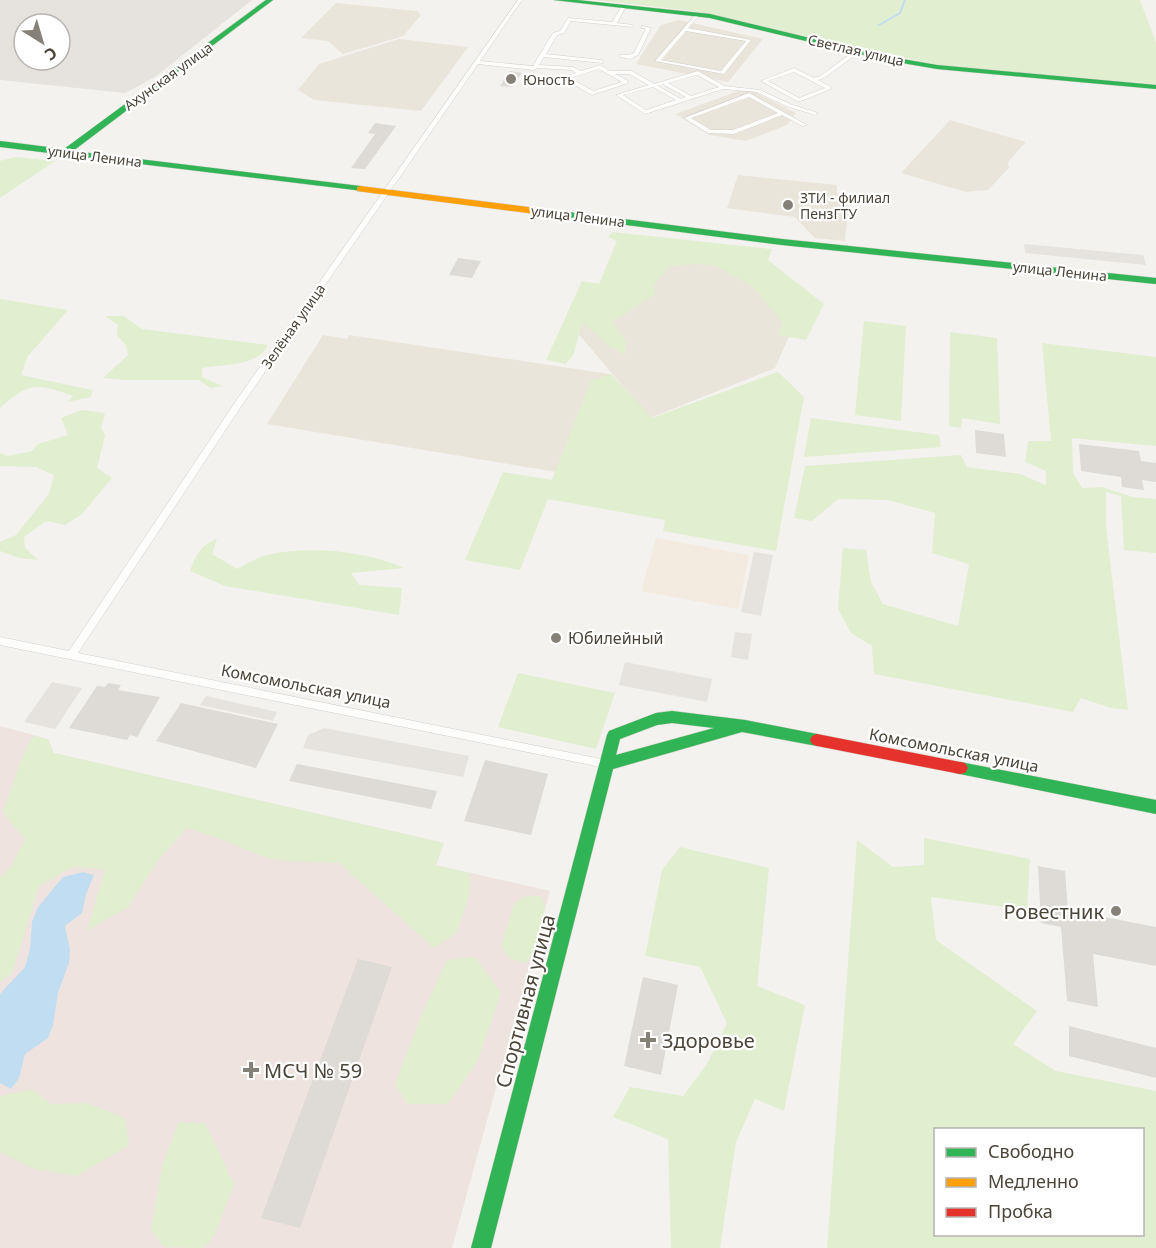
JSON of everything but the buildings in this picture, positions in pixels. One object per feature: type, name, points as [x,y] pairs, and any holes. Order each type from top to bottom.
[{"type":"main road","name":"Ахунская улица","points":[[66,152],[270,0]]},
{"type":"main road","name":"Светлая улица","points":[[557,0],[698,15],[937,68],[1156,87]]},
{"type":"main road","name":"улица Ленина","points":[[0,144],[834,248],[1156,281]]},
{"type":"main road","name":"Комсомольская улица","points":[[606,764],[614,735],[656,719],[681,718],[745,726],[1156,807]]},
{"type":"main road","points":[[681,718],[691,728],[692,734],[688,742]]},
{"type":"main road","name":"Комсомольская улица","points":[[606,764],[745,726]]},
{"type":"main road","name":"Спортивная улица","points":[[481,1248],[606,764]]},
{"type":"street","name":"Зелёная улица","points":[[72,655],[241,400],[520,0]]},
{"type":"street","points":[[614,24],[624,6]]},
{"type":"street","points":[[684,29],[749,40],[722,73],[658,61],[684,29],[698,15]]},
{"type":"street","points":[[536,66],[555,34],[562,32],[570,19],[631,26]]},
{"type":"street","points":[[622,56],[632,57],[636,54],[649,28],[643,27]]},
{"type":"street","points":[[814,80],[829,88],[799,100],[764,81],[794,70],[814,80],[822,77],[858,51]]},
{"type":"street","points":[[543,55],[601,62]]},
{"type":"street","points":[[477,62],[534,68],[536,66],[573,69],[580,73]]},
{"type":"street","points":[[626,82],[600,67],[566,78],[592,93],[626,82],[640,77]]},
{"type":"street","points":[[608,72],[630,72],[679,100]]},
{"type":"street","points":[[723,87],[645,112],[619,96],[652,84],[666,84],[698,73],[723,87],[758,91],[788,105],[814,113]]},
{"type":"street","points":[[666,84],[691,98]]},
{"type":"street","points":[[782,113],[735,132],[711,132],[687,118],[749,95],[782,113],[804,125]]},
{"type":"street","name":"Комсомольская улица","points":[[0,641],[606,764]]},
{"type":"shaded area","points":[[0,0],[252,0],[155,77],[125,93],[0,80]]},
{"type":"shaded area","points":[[336,3],[417,11],[421,15],[403,36],[343,54],[328,41],[301,38]]},
{"type":"shaded area","points":[[679,20],[763,39],[728,82],[636,64],[661,25]]},
{"type":"shaded area","points":[[399,39],[468,47],[421,111],[314,100],[298,90],[319,64]]},
{"type":"shaded area","points":[[747,88],[796,113],[787,125],[746,141],[710,135],[675,114]]},
{"type":"shaded area","points":[[950,120],[1026,142],[1008,162],[1009,168],[988,190],[966,192],[901,173]]},
{"type":"shaded area","name":"ЗТИ - филиал ПензГТУ","points":[[738,175],[837,185],[837,194],[849,203],[845,241],[815,238],[795,217],[727,208]]},
{"type":"shaded area","points":[[628,241],[738,254],[800,312],[775,368],[650,418],[569,323],[604,293]]},
{"type":"shaded area","points":[[1024,244],[1143,255],[1146,265],[1025,253]]},
{"type":"shaded area","points":[[323,335],[347,339],[349,335],[609,374],[569,474],[267,424]]},
{"type":"shaded area","points":[[656,538],[749,555],[738,609],[641,591]]},
{"type":"shaded area","points":[[754,552],[773,555],[761,616],[741,612]]},
{"type":"shaded area","points":[[735,632],[752,634],[748,660],[731,657]]},
{"type":"shaded area","points":[[625,662],[712,679],[707,702],[619,685]]},
{"type":"shaded area","points":[[52,682],[82,688],[55,729],[24,722]]},
{"type":"shaded area","points":[[206,696],[277,712],[273,721],[200,705]]},
{"type":"shaded area","name":"МСЧ № 59","points":[[0,726],[48,739],[54,753],[444,843],[436,865],[550,891],[452,1248],[0,1248]]},
{"type":"shaded area","points":[[324,728],[469,756],[463,777],[303,748],[308,735]]},
{"type":"green space","points":[[597,0],[1140,0],[1156,43],[1156,84],[942,66],[692,11]]},
{"type":"green space","points":[[15,157],[55,161],[0,198],[0,161]]},
{"type":"green space","points":[[612,232],[772,249],[768,260],[824,304],[806,340],[778,335],[783,323],[753,287],[716,266],[697,264],[670,266],[654,284],[655,294],[612,322],[626,341],[625,355],[605,343],[582,321],[574,354],[566,364],[546,360],[582,281],[599,284],[617,241],[608,237]]},
{"type":"green space","points":[[0,299],[68,310],[28,356],[21,375],[92,390],[91,397],[67,402],[73,396],[34,387],[19,393],[0,408]]},
{"type":"green space","points":[[105,316],[124,316],[142,329],[268,345],[263,352],[248,361],[202,368],[202,377],[222,386],[211,388],[198,380],[103,378],[128,355],[126,345],[117,335],[118,325]]},
{"type":"green space","points":[[864,321],[906,326],[901,421],[855,415]]},
{"type":"green space","points":[[950,332],[997,338],[1000,424],[962,418],[961,428],[949,426]]},
{"type":"green space","points":[[1042,343],[1156,357],[1156,446],[1072,438],[1073,473],[1082,488],[1102,487],[1132,497],[1156,499],[1156,553],[1124,550],[1121,496],[1106,492],[1106,527],[1128,710],[1111,708],[1081,698],[1073,712],[874,674],[872,646],[851,633],[838,609],[843,548],[866,550],[871,582],[883,604],[958,626],[969,564],[932,553],[935,513],[888,500],[838,499],[812,521],[794,518],[805,466],[961,455],[967,467],[1020,474],[1046,485],[1046,471],[1025,462],[1028,441],[1051,441]]},
{"type":"green space","points":[[778,372],[804,397],[776,551],[663,531],[665,520],[548,499],[520,570],[465,560],[503,472],[552,480],[591,381],[611,374],[652,418]]},
{"type":"green space","points":[[82,410],[105,413],[101,427],[105,436],[97,468],[112,478],[82,514],[65,525],[46,521],[24,537],[25,548],[38,560],[19,558],[0,551],[0,542],[16,535],[49,494],[54,475],[36,467],[0,466],[0,453],[8,456],[32,451],[38,444],[68,435],[61,418]]},
{"type":"green space","points":[[811,418],[939,435],[941,447],[804,457]]},
{"type":"green space","points":[[217,539],[212,554],[237,569],[267,555],[303,550],[356,554],[404,568],[351,573],[359,585],[402,588],[399,615],[225,586],[190,571],[200,551]]},
{"type":"green space","points":[[518,673],[615,693],[596,749],[498,727]]},
{"type":"green space","points":[[33,736],[48,739],[54,753],[444,843],[435,865],[470,873],[470,894],[456,933],[434,948],[339,863],[267,858],[187,828],[159,859],[128,907],[87,931],[105,869],[73,867],[39,886],[12,973],[0,982],[0,878],[11,866],[25,839],[3,811],[23,755]]},
{"type":"green space","points":[[924,838],[1030,859],[1027,910],[931,897],[936,940],[1037,1011],[1013,1044],[1056,1071],[1156,1091],[1156,1248],[827,1248],[857,840],[893,867],[924,865]]},
{"type":"green space","points":[[680,847],[769,868],[757,986],[805,1005],[784,1111],[755,1099],[736,1142],[720,1248],[671,1248],[668,1139],[613,1117],[630,1087],[683,1096],[707,1064],[727,1023],[700,967],[645,956],[662,870]]},
{"type":"green space","points":[[527,896],[541,896],[545,907],[536,951],[526,963],[509,958],[501,946],[514,903]]},
{"type":"green space","points":[[475,957],[501,993],[477,1062],[448,1104],[407,1104],[395,1084],[422,1014],[447,960]]},
{"type":"green space","points":[[33,1089],[50,1104],[87,1103],[125,1118],[129,1145],[77,1176],[34,1169],[0,1152],[0,1096]]},
{"type":"green space","points":[[179,1122],[205,1123],[234,1184],[214,1236],[203,1248],[164,1247],[151,1230],[163,1162]]},
{"type":"water","points":[[83,872],[94,875],[86,894],[82,913],[65,926],[70,950],[69,963],[58,992],[53,1025],[48,1038],[25,1054],[19,1078],[11,1089],[0,1083],[0,994],[25,967],[30,949],[32,922],[38,907],[63,877]]},
{"type":"waterway","points":[[879,25],[900,13],[905,0]]},
{"type":"traffic: fast","points":[[66,152],[270,0]]},
{"type":"traffic: fast","points":[[557,0],[710,16],[885,58],[937,67],[1156,87]]},
{"type":"traffic: fast","points":[[0,144],[360,189]]},
{"type":"traffic: fast","points":[[544,212],[782,242],[1156,281]]},
{"type":"traffic: fast","points":[[481,1248],[614,735],[656,719],[672,717],[745,726],[817,740]]},
{"type":"traffic: fast","points":[[606,764],[737,728]]},
{"type":"traffic: fast","points":[[960,768],[1156,807]]},
{"type":"traffic: slow","points":[[360,189],[544,212]]},
{"type":"traffic: jam","points":[[817,740],[960,768]]},
{"type":"place","name":"Юность","points":[[511,79]]},
{"type":"place","name":"ЗТИ - филиал ПензГТУ","points":[[788,205]]},
{"type":"place","name":"Юбилейный","points":[[556,638]]},
{"type":"place","name":"Ровестник","points":[[1116,911]]},
{"type":"place","name":"Здоровье","points":[[648,1040]]},
{"type":"place","name":"МСЧ № 59","points":[[251,1070]]}]
